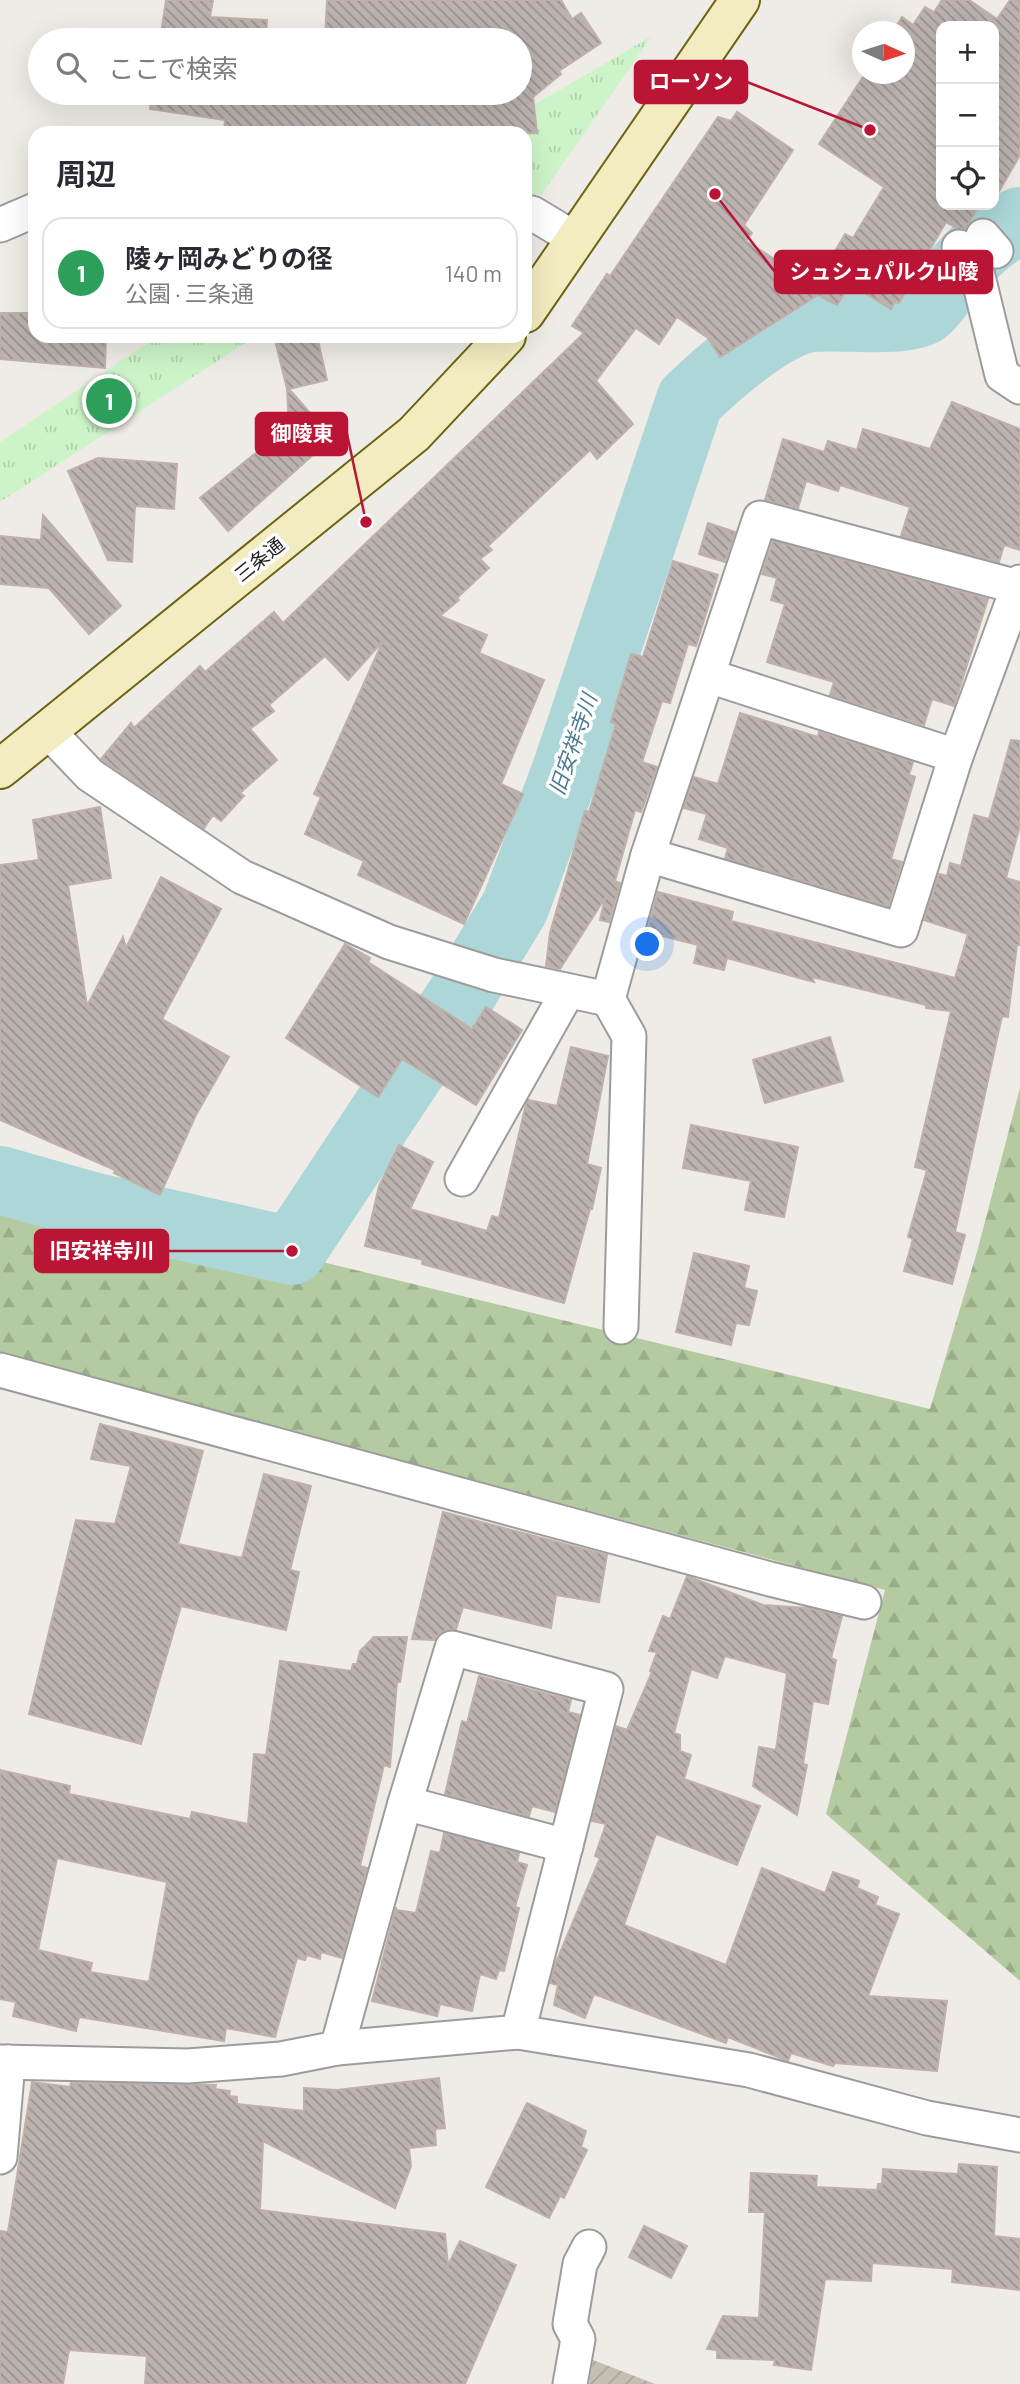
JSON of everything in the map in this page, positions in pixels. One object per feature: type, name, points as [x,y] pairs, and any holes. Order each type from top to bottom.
[{"type":"main road","points":[[532,303],[740,0]]},
{"type":"main road","name":"三条通","points":[[0,769],[414,434],[499,343]]},
{"type":"street","points":[[0,225],[28,213]]},
{"type":"street","points":[[532,213],[577,240]]},
{"type":"street","points":[[977,247],[1002,375],[1020,387]]},
{"type":"street","points":[[621,1327],[629,1037],[608,999],[648,855],[760,518],[1019,586],[956,756],[901,930],[648,855]]},
{"type":"street","points":[[709,676],[956,756]]},
{"type":"street","points":[[47,730],[90,775],[242,877],[389,942],[480,971],[608,999]]},
{"type":"street","points":[[462,1179],[568,991]]},
{"type":"street","points":[[0,1370],[757,1576],[864,1602]]},
{"type":"street","points":[[337,2048],[405,1803],[452,1648],[606,1689],[518,2032]]},
{"type":"street","points":[[405,1803],[566,1846]]},
{"type":"street","points":[[0,2157],[4,2062],[188,2066],[281,2059],[337,2048],[518,2032],[749,2070],[927,2118],[1020,2135]]},
{"type":"street","points":[[570,2384],[578,2339],[570,2324],[580,2264],[589,2247]]},
{"type":"shaded area","points":[[593,2360],[655,2384],[589,2384]]},
{"type":"green space","points":[[652,36],[542,194],[532,194],[532,126],[504,126],[520,113]]},
{"type":"green space","points":[[148,343],[245,343],[0,502],[0,442]]},
{"type":"green space","points":[[1020,1088],[1020,1981],[826,1814],[885,1590],[0,1353],[0,1184],[930,1409],[977,1252]]},
{"type":"building","points":[[166,0],[213,0],[210,17],[267,20],[267,28],[162,28]]},
{"type":"building","points":[[327,0],[561,0],[572,19],[581,13],[601,43],[559,71],[561,74],[533,97],[537,133],[532,133],[532,126],[225,126],[225,120],[150,109],[150,105],[532,105],[532,28],[326,28]]},
{"type":"building","points":[[942,0],[969,0],[997,19],[1010,0],[1020,0],[1020,155],[999,191],[999,21],[936,21],[936,210],[976,210],[965,229],[946,222],[899,303],[894,302],[891,309],[850,284],[837,305],[818,295],[720,357],[708,338],[677,317],[659,344],[636,328],[596,381],[633,424],[597,459],[590,450],[488,546],[492,550],[480,559],[489,568],[440,616],[487,635],[479,653],[544,680],[501,784],[523,794],[464,924],[358,875],[364,861],[305,834],[321,797],[314,794],[383,641],[348,680],[325,656],[269,705],[274,711],[250,729],[277,760],[240,793],[244,796],[221,821],[213,815],[204,828],[101,759],[131,723],[134,728],[200,666],[205,672],[274,612],[283,623],[584,333],[572,326],[607,274],[610,276],[718,117],[731,121],[737,112],[793,150],[744,225],[752,233],[746,241],[815,285],[845,234],[853,238],[884,187],[819,144],[858,84],[915,84],[915,22],[925,7],[934,12]]},
{"type":"building","points":[[0,313],[28,313],[28,343],[106,343],[105,368],[0,359]]},
{"type":"building","points":[[276,343],[319,343],[327,380],[289,389],[332,438],[228,531],[200,498],[289,426],[287,389]]},
{"type":"building","points":[[952,402],[1020,429],[1020,550],[1004,545],[999,562],[901,536],[910,507],[840,485],[838,491],[806,481],[798,508],[765,500],[783,439],[824,452],[828,441],[857,450],[863,429],[930,449]]},
{"type":"building","points":[[98,458],[177,464],[174,509],[135,506],[132,562],[108,560],[68,471]]},
{"type":"building","points":[[43,515],[121,606],[89,634],[49,588],[0,584],[0,536],[41,540]]},
{"type":"building","points":[[708,523],[735,532],[725,562],[699,554]]},
{"type":"building","points":[[773,541],[988,599],[954,706],[932,699],[924,725],[830,695],[834,682],[767,662],[785,604],[771,600],[777,578],[762,574]]},
{"type":"building","points":[[673,561],[718,575],[696,646],[688,644],[670,703],[662,701],[642,762],[657,767],[641,812],[635,810],[615,881],[620,883],[609,922],[600,920],[605,898],[560,969],[546,966],[550,933],[585,811],[589,812],[616,724],[611,722],[631,654],[643,657]]},
{"type":"building","points":[[740,713],[818,737],[819,732],[913,762],[909,775],[915,777],[891,859],[902,862],[888,906],[725,858],[728,848],[699,839],[707,814],[684,808],[694,777],[718,784]]},
{"type":"building","points":[[1011,740],[1020,741],[1020,825],[1006,878],[1020,882],[1020,945],[1017,945],[1008,1017],[1002,1016],[955,1232],[965,1235],[952,1284],[904,1271],[913,1239],[908,1237],[927,1170],[915,1167],[951,1011],[926,1008],[926,1005],[812,977],[814,982],[727,958],[724,970],[694,963],[698,945],[647,932],[658,892],[733,912],[731,921],[955,978],[968,934],[924,920],[939,874],[947,876],[950,863],[961,866],[974,815],[989,819]]},
{"type":"building","points":[[100,807],[111,878],[68,885],[87,1006],[123,937],[126,948],[161,877],[221,909],[162,1019],[229,1057],[196,1115],[160,1195],[114,1173],[115,1170],[0,1120],[0,865],[39,860],[33,820]]},
{"type":"building","points":[[345,944],[370,958],[368,962],[472,1029],[486,1007],[522,1030],[476,1105],[402,1059],[378,1097],[286,1038]]},
{"type":"building","points":[[830,1037],[843,1081],[765,1103],[753,1060]]},
{"type":"building","points":[[571,1047],[608,1056],[587,1164],[601,1168],[592,1209],[564,1303],[422,1264],[423,1260],[365,1246],[379,1186],[399,1145],[433,1162],[410,1209],[487,1231],[492,1216],[499,1218],[526,1104],[528,1100],[557,1106]]},
{"type":"building","points":[[691,1125],[798,1147],[784,1217],[745,1210],[751,1181],[683,1168]]},
{"type":"building","points":[[694,1253],[749,1266],[744,1288],[757,1291],[749,1325],[736,1323],[731,1345],[676,1332]]},
{"type":"building","points":[[100,1424],[203,1451],[178,1544],[242,1558],[264,1474],[311,1486],[290,1570],[299,1572],[286,1630],[181,1606],[141,1744],[29,1714],[76,1520],[115,1524],[131,1466],[91,1459]]},
{"type":"building","points":[[443,1512],[607,1555],[599,1602],[556,1595],[551,1628],[463,1607],[456,1629],[439,1634],[435,1640],[412,1639]]},
{"type":"building","points":[[687,1576],[763,1605],[808,1608],[842,1616],[831,1658],[836,1660],[828,1704],[813,1701],[803,1764],[807,1765],[797,1815],[753,1786],[759,1747],[776,1750],[787,1673],[725,1656],[717,1678],[691,1669],[674,1733],[680,1735],[680,1751],[691,1755],[684,1779],[760,1806],[737,1865],[656,1834],[624,1925],[726,1965],[762,1868],[825,1893],[833,1872],[859,1881],[857,1888],[878,1897],[875,1905],[899,1914],[868,1996],[947,2001],[937,2071],[835,2063],[833,2066],[791,2053],[788,2061],[728,2037],[726,2043],[594,1994],[585,2018],[554,2005],[558,1985],[550,1983],[556,1962],[600,1858],[595,1856],[606,1824],[592,1821],[616,1726],[627,1730],[652,1672],[650,1671],[657,1652],[649,1651],[663,1616],[670,1619]]},
{"type":"building","points":[[374,1637],[407,1637],[400,1682],[397,1682],[390,1767],[384,1765],[360,1866],[367,1868],[342,1958],[321,1952],[320,1959],[307,1955],[305,1960],[297,1958],[275,2037],[226,2028],[224,2041],[79,2017],[76,2031],[13,2016],[16,2002],[0,1999],[0,1770],[70,1786],[69,1794],[190,1819],[192,1812],[248,1824],[254,1754],[266,1755],[280,1661],[351,1671],[353,1664],[357,1664],[360,1651]],"holes":[[[57,1858],[167,1882],[149,1982],[90,1972],[92,1963],[38,1950]]]},
{"type":"building","points":[[479,1676],[571,1700],[568,1712],[580,1715],[555,1812],[532,1806],[529,1816],[445,1794],[462,1721],[467,1723]]},
{"type":"building","points":[[444,1833],[519,1853],[517,1862],[527,1865],[515,1907],[519,1908],[504,1971],[499,1970],[496,1979],[480,1974],[472,2011],[440,2004],[437,2016],[372,2001],[396,1907],[396,1910],[416,1913],[431,1851],[440,1853]]},
{"type":"building","points":[[439,2078],[445,2128],[435,2129],[436,2145],[409,2148],[411,2166],[395,2208],[263,2141],[260,2210],[445,2234],[448,2265],[460,2241],[516,2265],[465,2384],[145,2384],[147,2356],[69,2350],[63,2384],[0,2384],[0,2231],[8,2232],[32,2082],[70,2087],[71,2083],[216,2085],[215,2089],[230,2091],[229,2096],[237,2097],[237,2104],[304,2111],[304,2088],[337,2090]]},
{"type":"building","points":[[527,2103],[586,2131],[581,2147],[587,2150],[564,2198],[560,2196],[549,2218],[486,2187]]},
{"type":"building","points":[[959,2164],[997,2167],[994,2236],[1020,2239],[1020,2290],[952,2282],[953,2269],[872,2263],[871,2281],[825,2279],[811,2370],[774,2365],[775,2360],[717,2358],[717,2350],[707,2349],[723,2316],[759,2318],[765,2212],[749,2212],[751,2173],[817,2176],[816,2187],[877,2190],[878,2184],[882,2184],[883,2169],[958,2174]]},
{"type":"building","points":[[644,2226],[687,2246],[671,2278],[629,2257]]},
{"type":"waterway","name":"旧安祥寺川","points":[[0,1180],[95,1207],[292,1251],[464,991],[515,907],[566,770],[690,400],[747,351],[798,322],[825,317],[901,317],[924,311],[980,247],[1020,221]]},
{"type":"place","name":"ローソン","points":[[870,130]]},
{"type":"place","name":"シュシュパルク山陵","points":[[715,194]]},
{"type":"place","name":"陵ヶ岡みどりの径","points":[[109,401]]},
{"type":"place","name":"御陵東","points":[[366,522]]},
{"type":"place","name":"旧安祥寺川","points":[[292,1251]]}]
